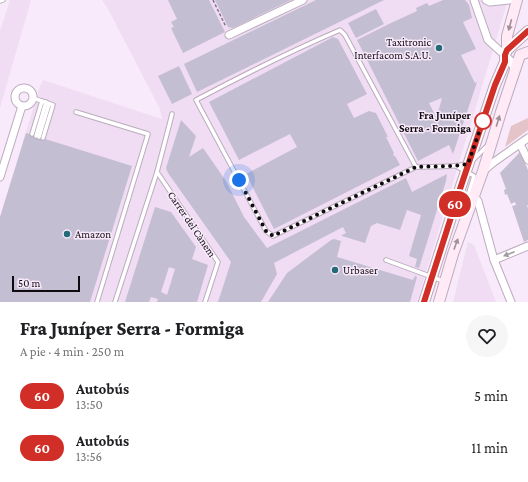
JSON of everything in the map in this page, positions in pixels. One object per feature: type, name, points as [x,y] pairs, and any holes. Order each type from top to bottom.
[{"type":"street","points":[[230,35],[303,0]]},
{"type":"street","points":[[474,0],[488,40],[506,55],[511,61],[515,71]]},
{"type":"street","points":[[486,0],[490,2],[509,0]]},
{"type":"street","points":[[424,302],[467,168],[506,55],[507,36],[517,0]]},
{"type":"street","points":[[506,55],[528,31]]},
{"type":"street","points":[[439,302],[453,254],[483,171],[515,71],[524,54]]},
{"type":"street","points":[[25,88],[28,89],[33,98],[30,104],[22,106],[17,102],[16,95],[19,90],[25,88]]},
{"type":"street","points":[[0,177],[22,106]]},
{"type":"street","points":[[483,171],[528,138]]},
{"type":"street","points":[[520,144],[528,160]]},
{"type":"street","points":[[474,196],[478,201],[494,260],[511,302]]},
{"type":"street","points":[[494,260],[528,246]]},
{"type":"lane","points":[[416,167],[345,35],[340,30],[232,80],[196,100],[266,231],[273,236],[416,167],[456,166],[467,168],[474,176],[465,205],[467,215]]},
{"type":"lane","points":[[33,98],[46,102],[53,105],[37,136],[46,102]]},
{"type":"lane","points":[[76,112],[148,134],[97,302]]},
{"type":"lane","name":"Carrer del Cànem","points":[[115,302],[156,172],[172,114]]},
{"type":"lane","points":[[467,168],[492,141]]},
{"type":"lane","points":[[456,166],[467,168]]},
{"type":"lane","name":"Carrer del Cànem","points":[[156,172],[218,262],[205,302]]},
{"type":"lane","points":[[386,260],[445,282]]},
{"type":"path","points":[[213,0],[230,35]]},
{"type":"shaded area","points":[[10,0],[31,0],[0,108],[0,31]]},
{"type":"shaded area","points":[[102,0],[508,0],[417,302],[0,302],[0,217],[43,80],[162,119],[160,109]]},
{"type":"shaded area","points":[[528,118],[528,130],[505,147],[511,126]]},
{"type":"shaded area","points":[[468,242],[474,245],[496,302],[453,302]]},
{"type":"building","points":[[168,0],[209,0],[225,32],[183,53],[171,28],[174,27],[171,22],[177,19]]},
{"type":"building","points":[[215,0],[291,0],[233,28],[228,27]]},
{"type":"building","points":[[316,0],[384,0],[197,92],[184,64]]},
{"type":"building","points":[[443,0],[465,0],[469,5],[472,18],[463,22],[476,49],[461,55],[475,83],[477,82],[453,154],[449,145],[418,161],[357,40],[417,11],[416,8],[427,3],[429,6]],"holes":[[[442,98],[436,117],[429,103]]]},
{"type":"building","points":[[376,9],[384,24],[356,38],[348,23]]},
{"type":"building","points":[[333,37],[338,39],[367,94],[347,104],[354,118],[369,111],[376,113],[388,137],[386,137],[394,153],[393,154],[400,165],[274,229],[246,174],[297,147],[290,134],[239,160],[209,102]]},
{"type":"building","points":[[179,66],[192,94],[172,104],[158,76]]},
{"type":"building","points":[[181,120],[196,136],[189,157],[203,148],[226,181],[244,217],[267,248],[406,178],[412,192],[447,174],[419,268],[415,267],[417,259],[409,256],[421,215],[407,210],[400,230],[377,223],[371,226],[365,243],[342,236],[346,233],[343,227],[274,263],[277,274],[261,302],[218,302],[231,262],[166,168]]},
{"type":"building","name":"Amazon","points":[[26,133],[132,166],[90,302],[0,302],[0,217]]},
{"type":"building","points":[[520,152],[528,170],[528,240],[524,242],[512,206],[516,205],[515,202],[511,204],[507,194],[505,195],[504,190],[506,189],[500,173]]},
{"type":"building","points":[[155,207],[171,212],[196,247],[192,259],[208,265],[197,302],[157,302],[158,299],[151,297],[149,302],[125,302]],"holes":[[[169,267],[175,269],[167,295],[161,292]]]},
{"type":"building","name":"Urbaser","points":[[334,239],[341,241],[337,257],[413,280],[415,276],[417,277],[410,302],[268,302],[287,273]]},
{"type":"bus line","name":"60","points":[[424,302],[495,85],[505,62],[505,55],[507,50],[528,31]]},
{"type":"place","name":"Taxitronic Interfacom S.A.U.","points":[[439,48]]},
{"type":"place","name":"Fra Juníper Serra - Formiga","points":[[483,121]]},
{"type":"place","name":"Amazon","points":[[67,234]]},
{"type":"place","name":"Urbaser","points":[[335,270]]},
{"type":"route","points":[[239,180],[266,231],[273,236],[416,167],[456,166],[468,164],[485,115],[483,121]]}]
